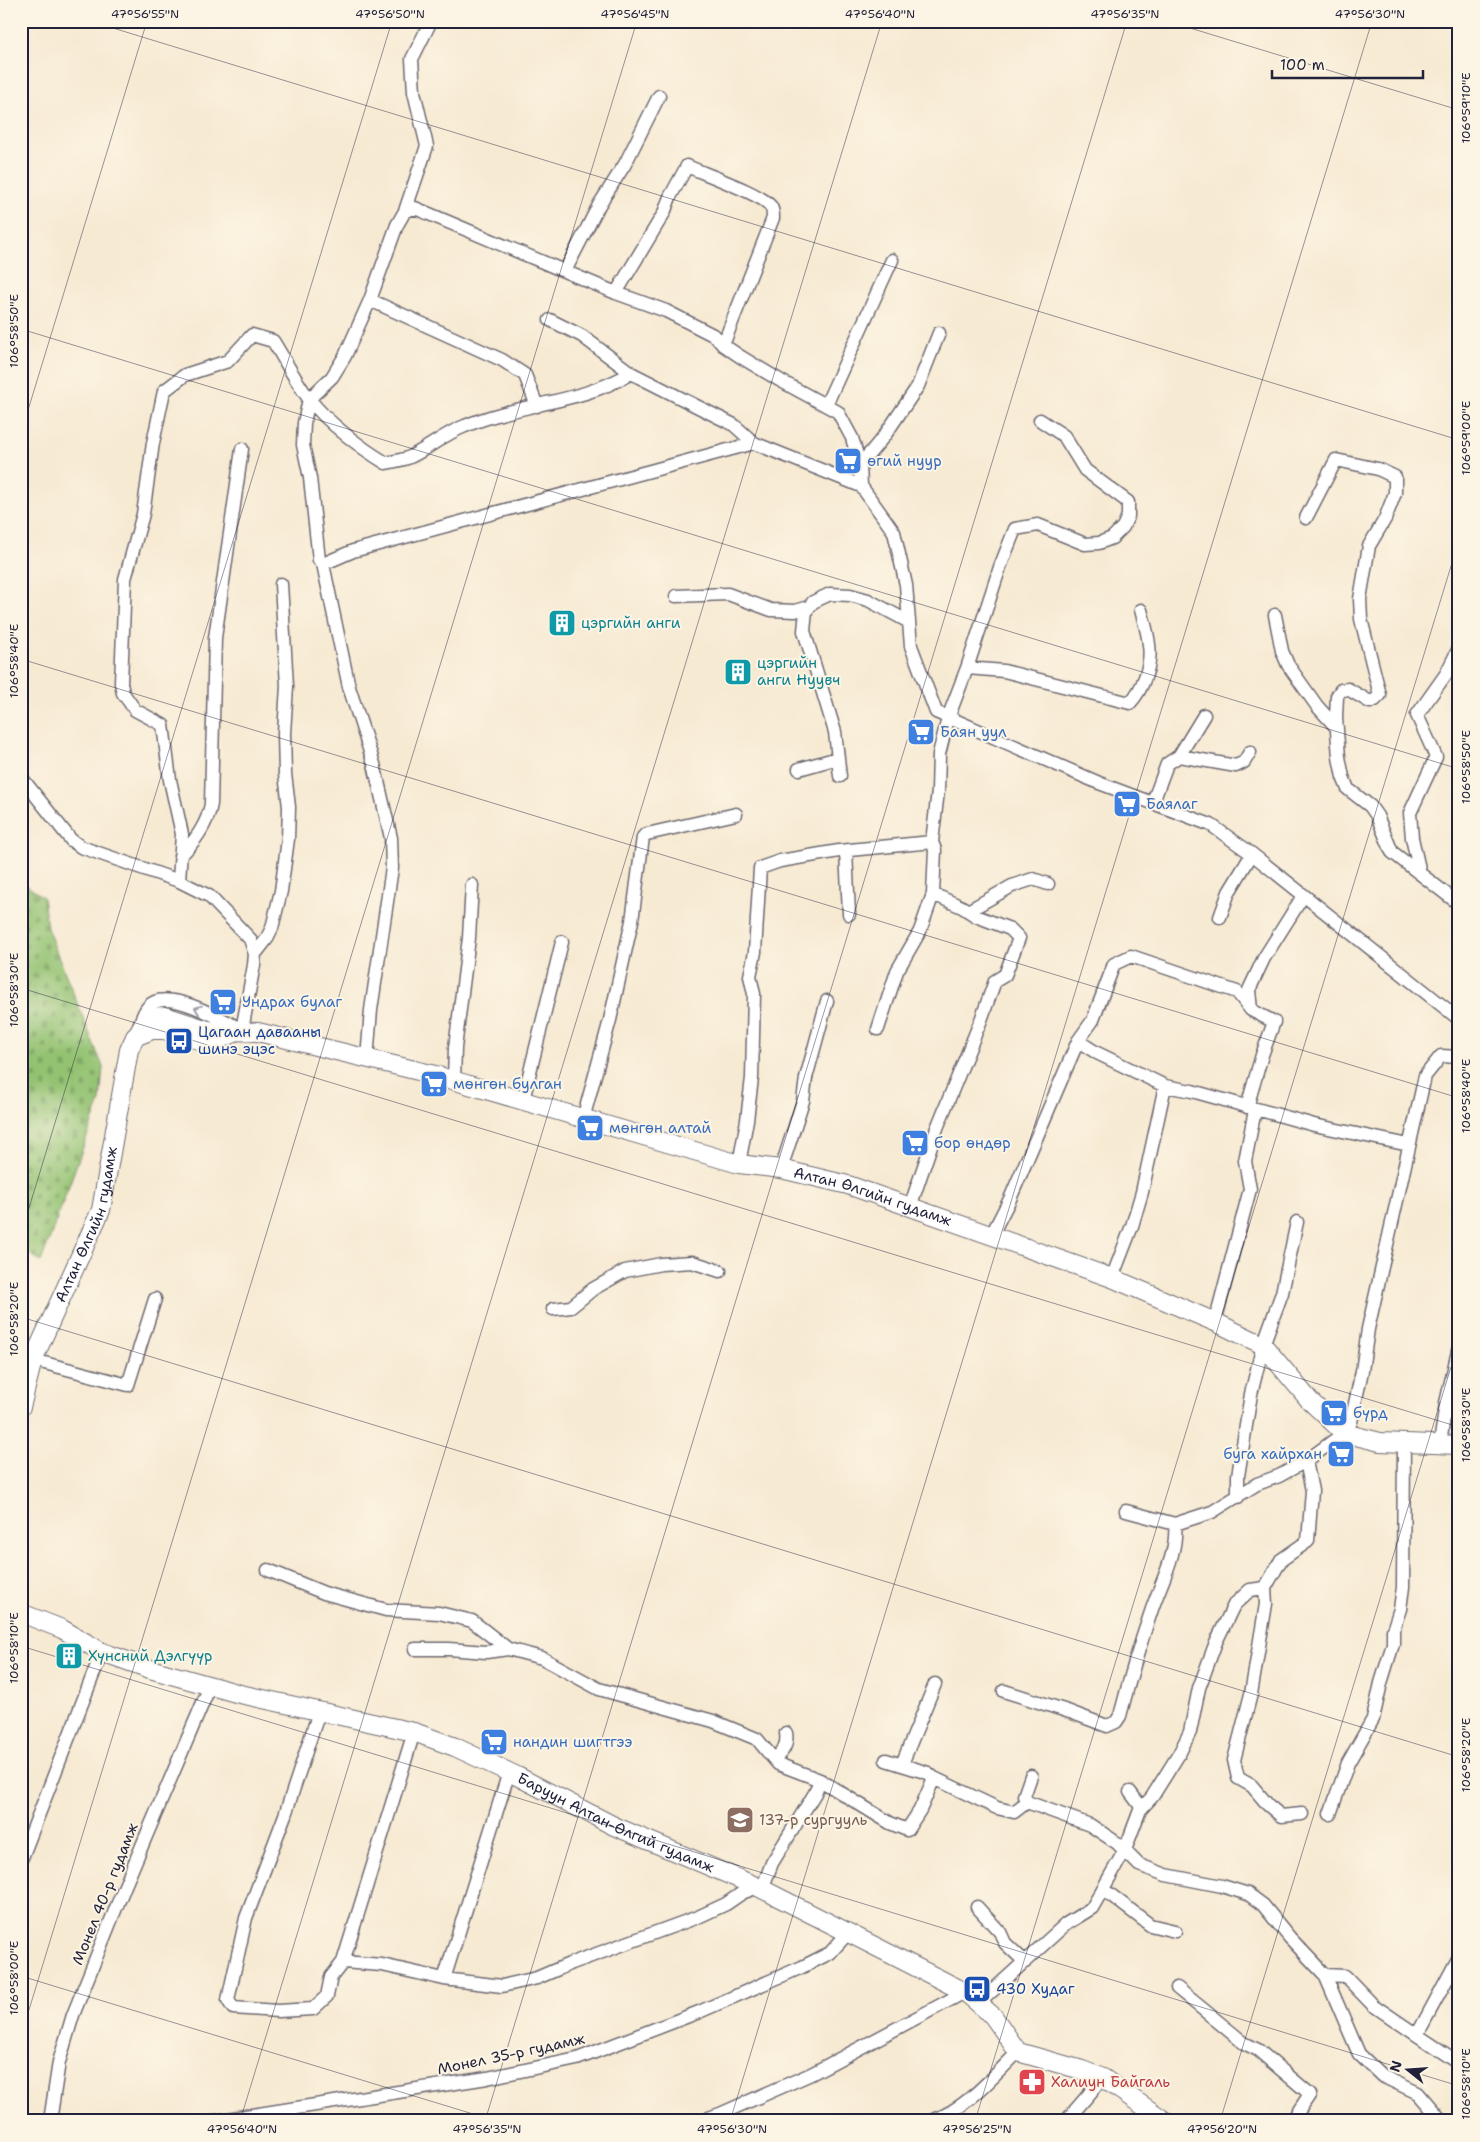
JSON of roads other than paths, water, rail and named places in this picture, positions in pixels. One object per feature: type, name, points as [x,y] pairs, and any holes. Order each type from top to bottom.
[{"type":"main road","points":[[135,1037],[152,1030],[164,1030],[209,1043],[242,1030]]},
{"type":"main road","name":"Алтан Өлгийн гудамж","points":[[242,1030],[258,1032],[454,1080],[739,1164],[782,1169],[848,1184],[992,1234],[1112,1278],[1215,1322],[1263,1345],[1310,1400],[1344,1433]]},
{"type":"main road","name":"Алтан Өлгийн гудамж","points":[[21,1407],[33,1360],[100,1210],[129,1050],[135,1037]]},
{"type":"main road","points":[[1344,1433],[1380,1442],[1459,1445]]},
{"type":"main road","name":"Баруун Алтан-Өлгий гудамж","points":[[21,1613],[62,1629],[102,1652],[150,1670],[319,1712],[414,1732],[454,1747],[509,1772],[614,1826],[760,1888],[964,1992],[992,2016],[1018,2052]]},
{"type":"main road","points":[[1018,2052],[1082,2070],[1103,2078],[1165,2121]]},
{"type":"street","points":[[367,1060],[371,1010],[392,868],[390,838],[374,764],[349,686],[323,564],[318,560],[310,478],[303,445],[304,423],[309,399],[332,378],[345,356],[370,300],[397,225],[405,211],[427,146],[414,92],[412,59],[431,21]]},
{"type":"street","points":[[565,271],[599,205],[625,164],[659,96]]},
{"type":"street","points":[[616,293],[664,213],[670,197],[687,166],[736,186],[768,202],[772,208],[773,218],[723,346]]},
{"type":"street","points":[[405,211],[415,208],[616,293],[666,311],[715,336],[723,346],[780,381],[838,412],[852,438],[860,466],[861,486]]},
{"type":"street","points":[[826,405],[892,260]]},
{"type":"street","points":[[370,300],[502,360],[525,374],[537,406]]},
{"type":"street","points":[[550,320],[582,336],[631,373],[734,425],[754,443],[861,486],[894,532],[906,585],[911,646],[936,712],[1099,783],[1153,802],[1211,826],[1252,854],[1459,1020]]},
{"type":"street","points":[[860,466],[885,435],[918,386],[939,333]]},
{"type":"street","points":[[179,881],[182,834],[170,780],[162,725],[135,710],[123,694],[121,683],[125,579],[143,514],[153,443],[164,391],[185,374],[228,361],[252,335],[273,341],[309,399],[335,424],[386,463],[411,457],[436,440],[464,426],[495,415],[611,386],[631,373]]},
{"type":"street","points":[[878,1028],[897,971],[920,931],[933,894],[935,850],[932,842],[938,791],[939,754],[948,718],[967,668],[1000,566],[1015,529],[1038,525],[1084,544],[1099,543],[1112,538],[1123,527],[1128,516],[1128,502],[1085,470],[1064,436],[1040,420]]},
{"type":"street","points":[[323,564],[354,550],[754,443]]},
{"type":"street","points":[[180,856],[195,839],[210,812],[212,804],[215,638],[242,449]]},
{"type":"street","points":[[1306,518],[1336,460],[1378,469],[1395,477],[1395,493],[1385,519],[1369,546],[1360,599],[1361,619],[1380,695],[1376,700],[1370,702],[1348,689],[1341,690],[1337,696],[1339,757],[1343,777],[1348,789],[1370,806],[1377,816],[1392,852],[1454,900],[1459,901]]},
{"type":"street","points":[[135,1037],[148,1007],[157,1000],[167,1000],[200,1009],[242,1030],[255,954],[266,940],[272,928],[281,891],[288,839],[289,807],[285,774],[284,733],[287,677],[281,584]]},
{"type":"street","points":[[676,596],[728,594],[771,610],[795,611],[809,607]]},
{"type":"street","points":[[840,776],[835,732],[804,631],[806,611],[813,602],[830,594],[850,596],[868,600],[909,622]]},
{"type":"street","points":[[967,668],[1004,671],[1130,703],[1140,688],[1149,662],[1150,645],[1141,610]]},
{"type":"street","points":[[1275,616],[1282,651],[1288,666],[1317,706],[1337,728]]},
{"type":"street","points":[[1420,873],[1412,838],[1410,814],[1436,756],[1416,715],[1446,674],[1459,648]]},
{"type":"street","points":[[1153,802],[1167,764],[1178,756],[1204,715]]},
{"type":"street","points":[[1178,756],[1236,766],[1244,762],[1250,752]]},
{"type":"street","points":[[799,769],[838,758]]},
{"type":"street","points":[[21,778],[70,840],[81,846],[179,881],[209,896],[250,940],[255,954]]},
{"type":"street","points":[[583,1119],[610,1020],[632,921],[643,837],[647,834],[736,814]]},
{"type":"street","points":[[739,1164],[752,1078],[754,994],[750,976],[755,952],[760,868],[780,861],[846,851],[932,842]]},
{"type":"street","points":[[846,851],[849,914]]},
{"type":"street","points":[[1220,917],[1229,892],[1252,854]]},
{"type":"street","points":[[968,911],[1012,886],[1033,879],[1048,884]]},
{"type":"street","points":[[454,1080],[455,1048],[469,938],[472,884]]},
{"type":"street","points":[[910,1207],[936,1128],[995,981],[1005,975],[1019,938],[1010,929],[976,916],[933,894]]},
{"type":"street","points":[[1252,1010],[1249,990],[1264,958],[1303,896]]},
{"type":"street","points":[[523,1100],[562,942]]},
{"type":"street","points":[[992,1234],[1010,1199],[1078,1041],[1093,1020],[1114,964],[1131,956],[1237,992],[1252,1010],[1274,1022],[1262,1055],[1251,1108],[1244,1160],[1250,1190],[1215,1322]]},
{"type":"street","points":[[782,1169],[803,1101],[806,1078],[827,1001]]},
{"type":"street","points":[[1078,1041],[1097,1053],[1165,1086],[1314,1126],[1409,1145]]},
{"type":"street","points":[[1126,1511],[1175,1524],[1212,1512],[1257,1484],[1306,1461],[1344,1433],[1351,1422],[1362,1371],[1368,1329],[1425,1076],[1441,1056],[1459,1056]]},
{"type":"street","points":[[1112,1278],[1132,1226],[1142,1192],[1165,1086]]},
{"type":"street","points":[[1238,1497],[1238,1476],[1251,1394],[1263,1345],[1282,1293],[1298,1222]]},
{"type":"street","points":[[553,1309],[571,1307],[625,1271],[661,1264],[692,1262],[720,1271]]},
{"type":"street","points":[[33,1360],[128,1384],[155,1299]]},
{"type":"street","points":[[1440,1444],[1446,1403],[1459,1347]]},
{"type":"street","points":[[1330,1814],[1348,1763],[1373,1719],[1381,1683],[1393,1644],[1393,1630],[1400,1609],[1403,1578],[1404,1443]]},
{"type":"street","points":[[1302,1814],[1281,1816],[1268,1805],[1252,1786],[1238,1778],[1234,1760],[1250,1694],[1266,1604],[1264,1588],[1281,1560],[1308,1540],[1312,1491],[1306,1461]]},
{"type":"street","points":[[1004,1691],[1107,1726],[1116,1722],[1120,1716],[1135,1657],[1172,1555],[1176,1534],[1175,1524]]},
{"type":"street","points":[[268,1570],[324,1593],[386,1610],[439,1613],[472,1621],[508,1649]]},
{"type":"street","points":[[979,2003],[1066,1924],[1092,1908],[1125,1850],[1142,1808],[1152,1797],[1179,1754],[1190,1732],[1199,1688],[1216,1642],[1234,1605],[1250,1590],[1264,1588]]},
{"type":"street","points":[[416,1650],[448,1649],[486,1652],[508,1649],[542,1658],[599,1689],[713,1721],[757,1739],[778,1764],[820,1780],[890,1822],[907,1830],[920,1810],[934,1778]]},
{"type":"street","points":[[21,1860],[102,1652]]},
{"type":"street","points":[[902,1764],[936,1684]]},
{"type":"street","name":"Монел 40-р гудамж","points":[[50,2121],[59,2062],[72,2015],[210,1686]]},
{"type":"street","points":[[319,1712],[285,1815],[246,1918],[228,2000],[234,2008],[278,2011],[313,2009],[327,1996],[332,1977],[342,1962],[414,1732]]},
{"type":"street","points":[[774,1759],[783,1753],[787,1739],[786,1733]]},
{"type":"street","points":[[886,1760],[928,1773],[934,1778],[997,1808],[1014,1812],[1027,1802]]},
{"type":"street","points":[[444,1979],[509,1772]]},
{"type":"street","points":[[1031,1776],[1024,1796],[1027,1802],[1090,1826],[1125,1850],[1139,1865],[1166,1875],[1222,1886],[1248,1894],[1263,1905],[1290,1938],[1325,1975],[1358,2054],[1382,2076],[1418,2093],[1442,2121]]},
{"type":"street","points":[[342,1962],[382,1965],[444,1979],[502,1986],[537,1978],[572,1963],[698,1917],[726,1904],[742,1893],[760,1888],[772,1863],[815,1793],[820,1780]]},
{"type":"street","points":[[1130,1792],[1142,1808]]},
{"type":"street","points":[[1182,1878],[1198,1869]]},
{"type":"street","points":[[1103,1889],[1150,1925],[1175,1930]]},
{"type":"street","points":[[977,1907],[1000,1932],[1005,1943],[1025,1962]]},
{"type":"street","name":"Монел 35-р гудамж","points":[[214,2121],[487,2078],[576,2059],[698,2012],[802,1967],[830,1953],[848,1933]]},
{"type":"street","points":[[1417,2035],[1459,1958]]},
{"type":"street","points":[[1325,1975],[1345,1976],[1373,2004],[1459,2063]]},
{"type":"street","points":[[1177,1988],[1244,2043],[1258,2050],[1310,2094],[1292,2121]]},
{"type":"street","points":[[700,2121],[811,2074],[964,1992]]},
{"type":"street","points":[[931,2121],[945,2116],[971,2097],[1018,2052]]},
{"type":"street","points":[[1066,2121],[1103,2078]]},
{"type":"place","name":"өгий нуур","points":[[848,461]]},
{"type":"place","name":"цэргийн анги","points":[[562,623]]},
{"type":"place","name":"цэргийн анги Нуувч","points":[[738,672]]},
{"type":"place","name":"Баян уул","points":[[921,732]]},
{"type":"place","name":"Баялаг","points":[[1127,804]]},
{"type":"place","name":"Ундрах булаг","points":[[223,1002]]},
{"type":"place","name":"Цагаан давааны шинэ эцэс","points":[[179,1041]]},
{"type":"place","name":"мөнгөн булган","points":[[434,1084]]},
{"type":"place","name":"мөнгөн алтай","points":[[590,1128]]},
{"type":"place","name":"бор өндөр","points":[[915,1143]]},
{"type":"place","name":"бүрд","points":[[1334,1413]]},
{"type":"place","name":"буга хайрхан","points":[[1341,1454]]},
{"type":"place","name":"Хүнсний Дэлгүүр","points":[[69,1656]]},
{"type":"place","name":"нандин шигтгээ","points":[[494,1742]]},
{"type":"place","name":"137-р сургууль","points":[[740,1820]]},
{"type":"place","name":"430 Худаг","points":[[977,1989]]},
{"type":"place","name":"Халиун Байгаль","points":[[1032,2082]]}]
